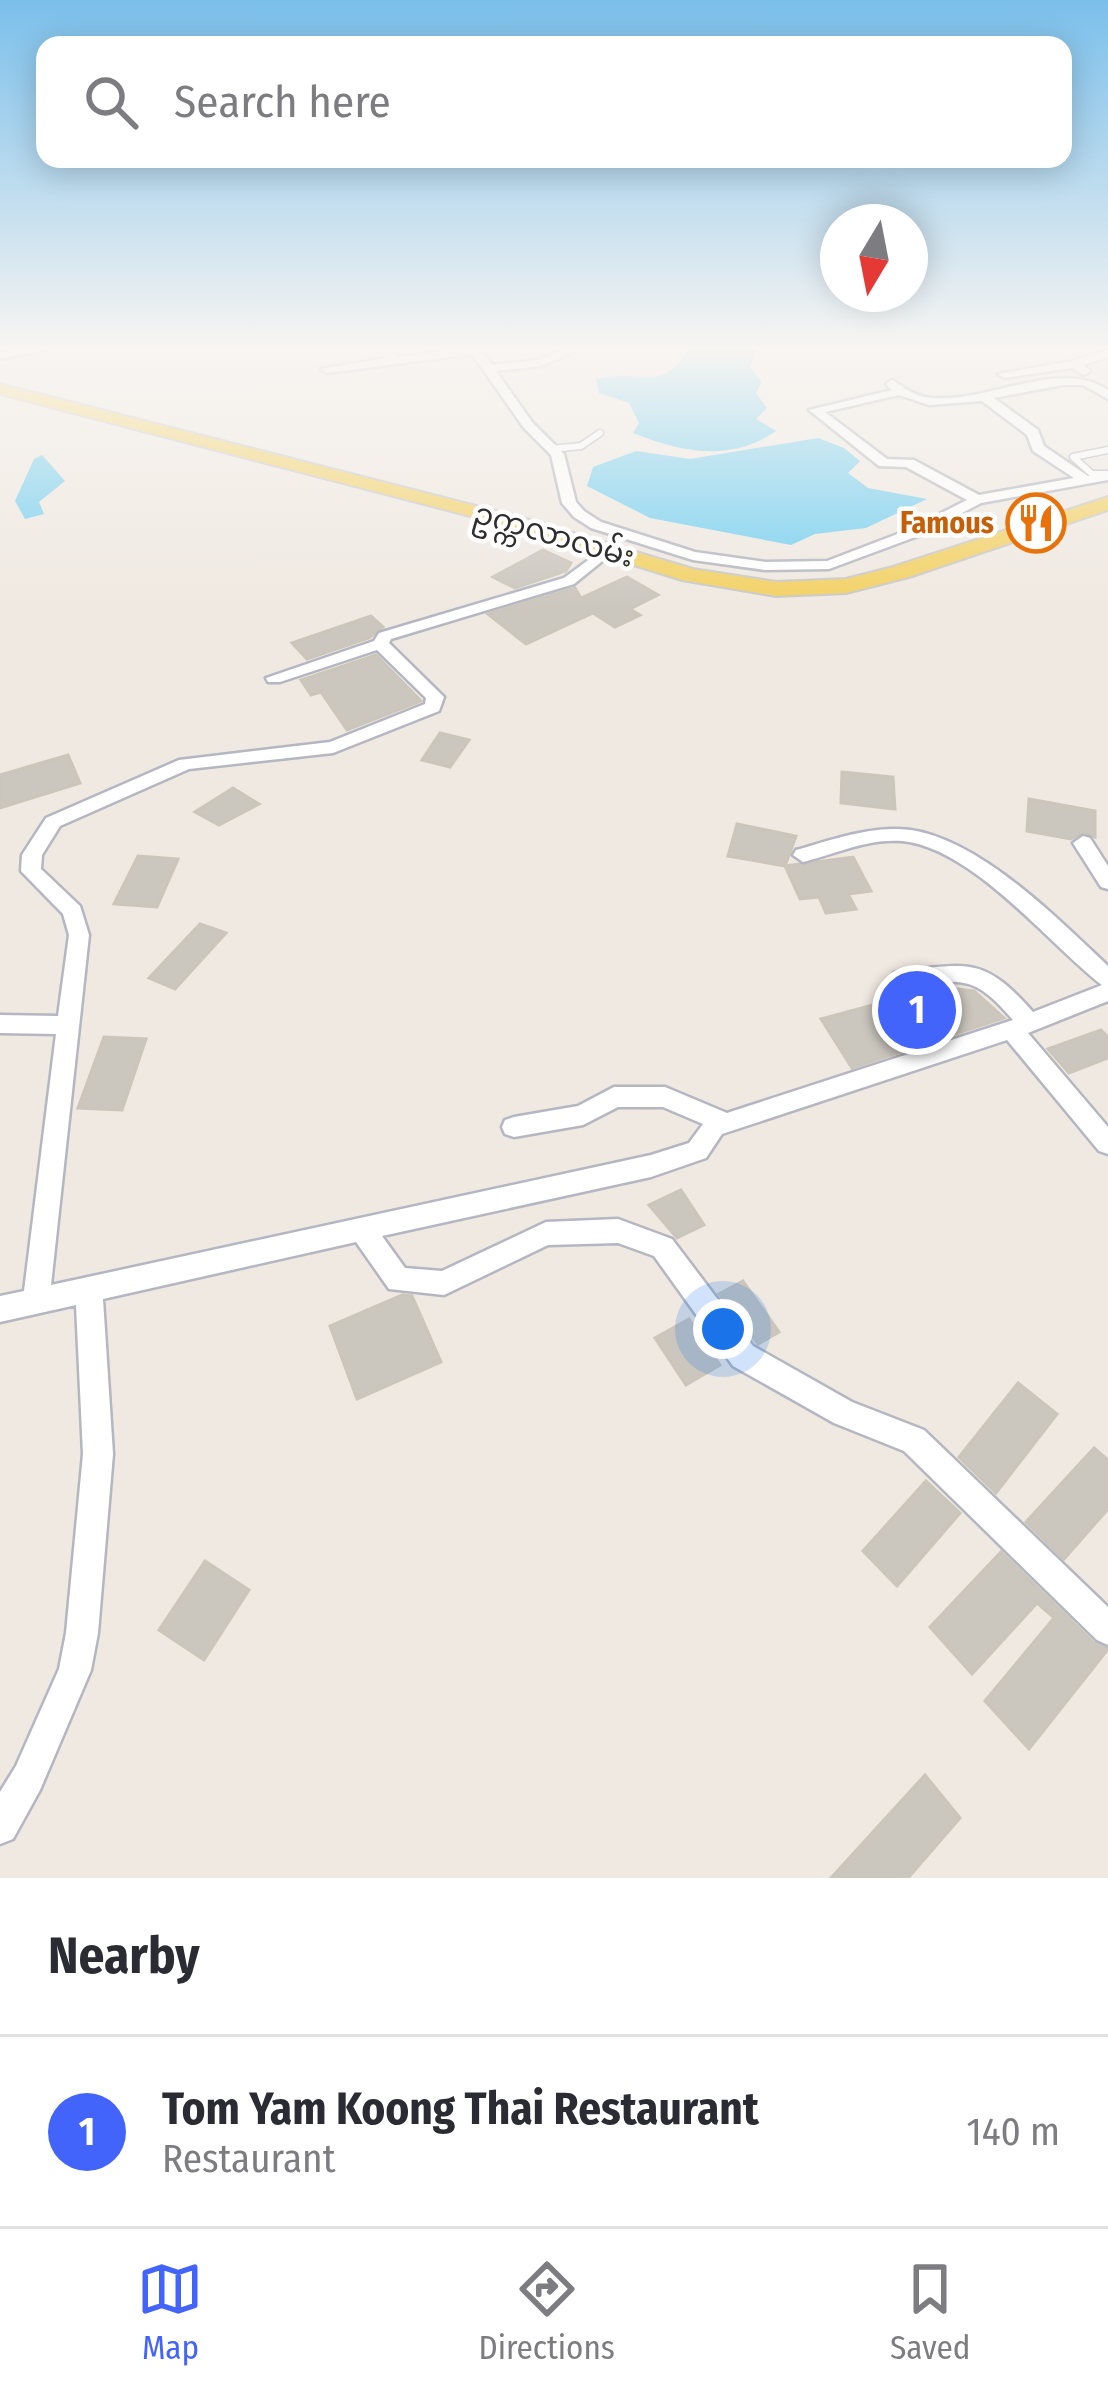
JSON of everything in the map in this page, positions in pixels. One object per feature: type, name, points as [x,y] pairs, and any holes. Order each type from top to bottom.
[{"type":"main road","name":"ဥက္ကလာလမ်း","points":[[182,435],[690,575],[809,590],[901,572],[1108,503]]},
{"type":"street","points":[[540,435],[551,449],[569,502],[596,525],[693,556],[765,566],[829,566],[913,533],[977,500],[1097,477]]},
{"type":"street","points":[[847,435],[884,463],[909,463],[977,500]]},
{"type":"street","points":[[1034,435],[1038,448],[1097,477]]},
{"type":"street","points":[[274,678],[380,644],[385,636],[569,581],[606,551]]},
{"type":"street","points":[[36,1300],[79,935],[74,910],[32,872],[32,855],[47,828],[195,760],[333,747],[433,707],[435,697],[380,644]]},
{"type":"street","points":[[803,854],[905,835],[939,844],[1039,914],[1108,979]]},
{"type":"street","points":[[1083,843],[1108,882]]},
{"type":"street","points":[[902,979],[966,973],[990,977],[1108,1144]]},
{"type":"street","points":[[0,1309],[651,1166],[697,1150],[714,1127],[1021,1027],[1108,992]]},
{"type":"street","points":[[0,1024],[66,1024]]},
{"type":"street","points":[[514,1127],[583,1114],[614,1096],[664,1097],[726,1123]]},
{"type":"street","points":[[362,1229],[398,1280],[444,1283],[546,1234],[617,1231],[663,1247],[743,1356],[844,1413],[914,1440],[1108,1629]]},
{"type":"street","points":[[0,1826],[28,1778],[75,1670],[82,1633],[98,1454],[89,1288]]},
{"type":"lane","points":[[551,449],[580,446],[597,435]]},
{"type":"lane","points":[[1097,477],[1075,453],[1108,449]]},
{"type":"water","points":[[638,435],[770,435],[723,451],[669,445]]},
{"type":"water","points":[[818,438],[844,448],[860,461],[848,473],[868,488],[927,499],[866,528],[815,534],[791,545],[650,518],[587,486],[593,467],[636,451],[690,459]]},
{"type":"water","points":[[42,455],[65,481],[39,502],[44,514],[25,519],[15,501],[34,459]]},
{"type":"building","points":[[543,550],[571,563],[566,571],[515,588],[493,577]]},
{"type":"building","points":[[627,577],[658,595],[630,609],[640,615],[615,627],[593,613],[526,644],[488,614],[575,588],[581,598]]},
{"type":"building","points":[[371,616],[383,627],[369,638],[307,659],[292,643]]},
{"type":"building","points":[[376,655],[421,701],[347,730],[321,692],[311,695],[301,680]]},
{"type":"building","points":[[440,733],[469,740],[450,767],[422,760]]},
{"type":"building","points":[[68,755],[80,783],[0,808],[0,775]]},
{"type":"building","points":[[842,772],[893,777],[895,809],[841,803]]},
{"type":"building","points":[[233,788],[259,804],[219,825],[195,812]]},
{"type":"building","points":[[1029,799],[1095,811],[1095,837],[1084,832],[1071,839],[1027,831]]},
{"type":"building","points":[[737,824],[796,836],[785,866],[728,856]]},
{"type":"building","points":[[138,856],[178,859],[157,907],[114,904]]},
{"type":"building","points":[[853,857],[871,891],[848,894],[856,909],[826,913],[819,897],[800,899],[785,866]]},
{"type":"building","points":[[200,924],[226,933],[175,989],[149,978]]},
{"type":"building","points":[[939,987],[974,991],[1004,1018],[852,1068],[821,1019]]},
{"type":"building","points":[[1101,1030],[1108,1037],[1108,1058],[1069,1073],[1048,1049]]},
{"type":"building","points":[[104,1037],[146,1039],[122,1110],[78,1108]]},
{"type":"building","points":[[681,1190],[704,1225],[677,1238],[649,1205]]},
{"type":"building","points":[[743,1281],[779,1332],[758,1344],[719,1294]]},
{"type":"building","points":[[402,1295],[412,1296],[441,1362],[357,1399],[330,1326]]},
{"type":"building","points":[[689,1319],[720,1365],[686,1385],[655,1338]]},
{"type":"building","points":[[1018,1383],[1057,1414],[996,1493],[959,1457]]},
{"type":"building","points":[[1094,1448],[1108,1460],[1108,1509],[1064,1559],[1026,1522]]},
{"type":"building","points":[[926,1481],[960,1513],[897,1586],[863,1551]]},
{"type":"building","points":[[1001,1552],[1094,1643],[1108,1649],[1029,1749],[985,1701],[1054,1618],[1037,1603],[972,1674],[930,1627]]},
{"type":"building","points":[[205,1561],[249,1590],[204,1660],[159,1630]]},
{"type":"building","points":[[925,1775],[960,1818],[908,1878],[831,1878]]},
{"type":"place","name":"Famous","points":[[1036,523]]},
{"type":"place","name":"Tom Yam Koong Thai Restaurant","points":[[917,1010]]}]
